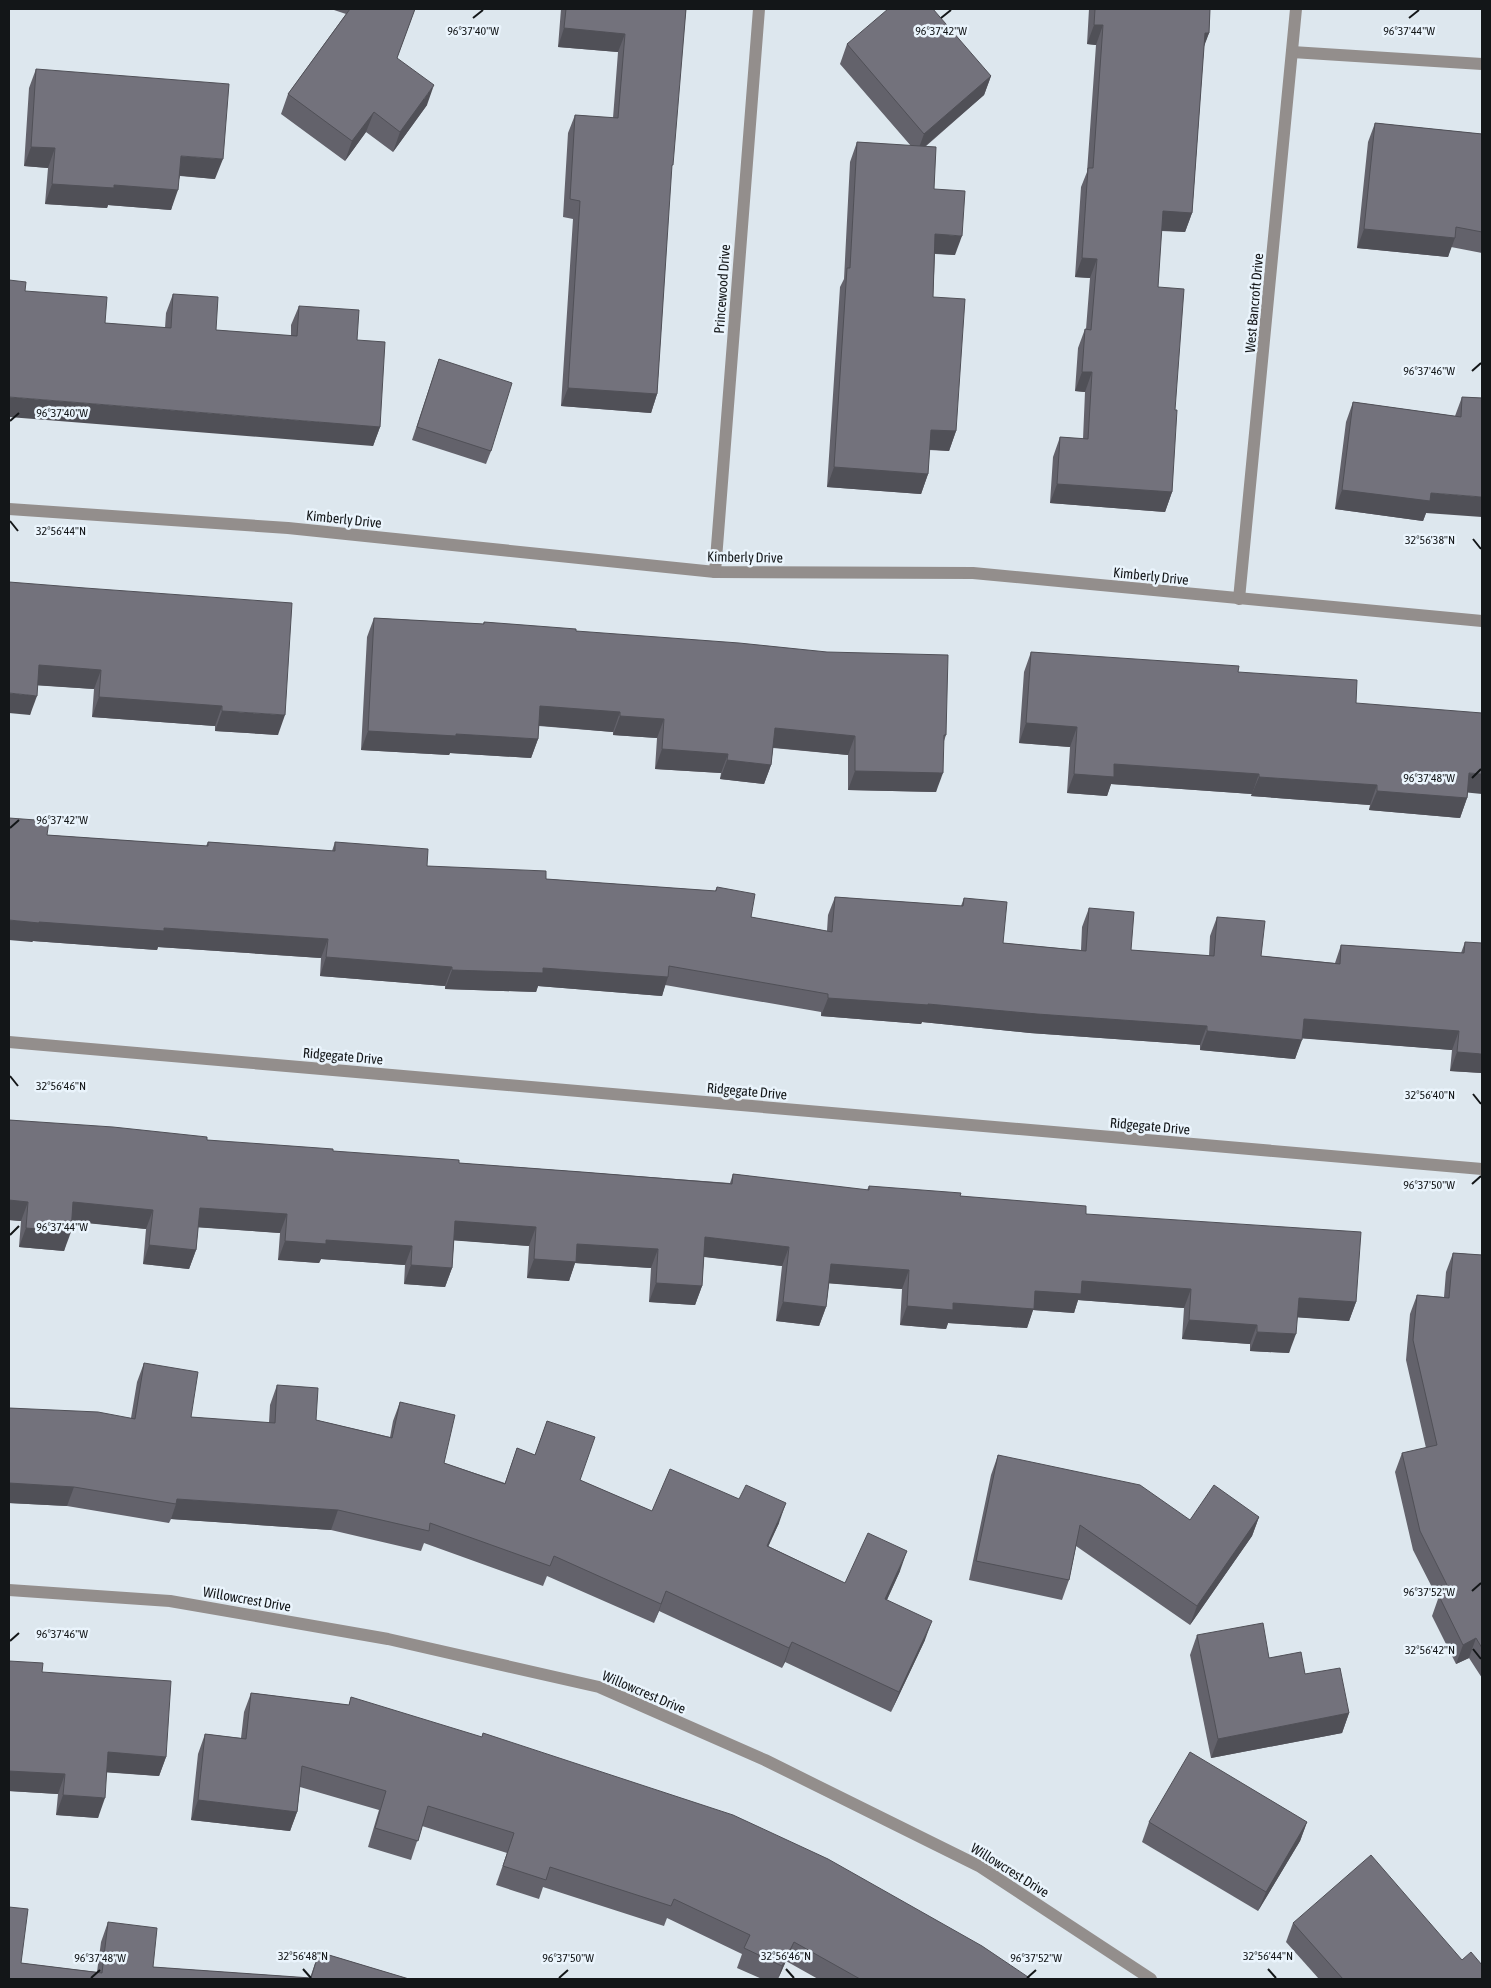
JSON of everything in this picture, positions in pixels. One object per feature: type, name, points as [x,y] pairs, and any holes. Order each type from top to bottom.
[{"type":"street","name":"Princewood Drive","points":[[715,572],[759,9]]},
{"type":"street","name":"West Bancroft Drive","points":[[1239,600],[1261,390],[1296,9]]},
{"type":"street","points":[[1292,52],[1482,64]]},
{"type":"street","name":"Kimberly Drive","points":[[9,509],[288,528],[715,572],[973,574],[1482,621]]},
{"type":"street","name":"Ridgegate Drive","points":[[9,1042],[1482,1169]]},
{"type":"street","name":"Willowcrest Drive","points":[[9,1590],[170,1601],[388,1640],[599,1687],[765,1760],[979,1866],[1151,1979]]},
{"type":"building","points":[[350,9],[415,9],[397,58],[434,85],[400,132],[374,112],[352,141],[288,94]]},
{"type":"building","points":[[566,9],[686,9],[672,165],[657,394],[568,388],[580,201],[570,199],[575,115],[618,118],[625,34],[564,28]]},
{"type":"building","points":[[888,9],[933,9],[991,76],[924,134],[847,44]]},
{"type":"building","points":[[1095,9],[1210,9],[1209,33],[1205,33],[1192,213],[1163,211],[1158,287],[1184,289],[1175,410],[1177,410],[1172,492],[1057,484],[1060,437],[1088,439],[1092,372],[1082,372],[1085,329],[1091,330],[1097,259],[1082,258],[1088,168],[1093,168],[1103,25],[1094,25]]},
{"type":"building","points":[[36,69],[229,84],[223,159],[181,156],[178,190],[114,185],[114,188],[52,184],[55,148],[31,147]]},
{"type":"building","points":[[1375,123],[1482,134],[1482,232],[1456,227],[1455,238],[1364,229]]},
{"type":"building","points":[[857,142],[936,147],[934,189],[965,191],[962,236],[935,234],[933,297],[965,299],[956,431],[931,430],[928,474],[834,467],[847,268],[850,268]]},
{"type":"building","points":[[9,280],[26,282],[25,291],[107,297],[105,323],[171,328],[173,294],[218,297],[216,330],[297,336],[299,306],[359,310],[357,340],[385,342],[380,427],[9,397]]},
{"type":"building","points":[[439,359],[512,383],[491,451],[417,427]]},
{"type":"building","points":[[1462,397],[1482,398],[1482,497],[1431,493],[1430,501],[1342,490],[1353,402],[1461,417]]},
{"type":"building","points":[[9,582],[292,603],[285,715],[222,711],[222,706],[99,697],[101,670],[39,665],[37,696],[9,693]]},
{"type":"building","points":[[374,618],[484,624],[484,622],[827,652],[948,655],[943,773],[855,771],[855,736],[775,728],[771,765],[727,760],[728,754],[662,749],[664,719],[620,716],[620,712],[540,706],[538,739],[368,731]]},
{"type":"building","points":[[1031,652],[1239,666],[1238,672],[1357,680],[1356,703],[1482,713],[1482,774],[1469,773],[1467,798],[1377,791],[1377,785],[1259,777],[1259,774],[1114,764],[1114,777],[1074,774],[1077,727],[1026,723]]},
{"type":"building","points":[[9,818],[49,821],[47,835],[208,846],[208,842],[335,851],[335,842],[428,849],[427,866],[546,871],[546,879],[716,891],[717,887],[755,894],[751,917],[832,932],[835,897],[963,906],[964,898],[1007,902],[1003,943],[1086,951],[1089,908],[1134,912],[1131,950],[1214,956],[1217,917],[1265,921],[1261,956],[1340,964],[1341,945],[1464,953],[1465,942],[1482,943],[1482,1054],[1457,1052],[1459,1031],[1304,1019],[1302,1040],[1207,1031],[1207,1026],[828,998],[828,994],[669,966],[668,977],[543,968],[543,973],[452,970],[452,967],[326,957],[328,939],[164,928],[164,931],[9,920]]},
{"type":"building","points":[[9,1120],[113,1127],[207,1137],[207,1140],[459,1160],[459,1163],[732,1184],[733,1174],[869,1190],[869,1186],[961,1193],[960,1196],[1086,1206],[1086,1214],[1361,1232],[1356,1302],[1299,1298],[1296,1334],[1257,1332],[1257,1325],[1189,1320],[1191,1289],[1082,1281],[1081,1294],[1035,1291],[1034,1309],[953,1303],[953,1310],[907,1306],[909,1270],[831,1264],[826,1307],[783,1302],[789,1247],[705,1237],[702,1286],[656,1283],[658,1249],[577,1244],[576,1262],[534,1259],[536,1227],[455,1221],[452,1268],[411,1265],[412,1246],[326,1240],[326,1244],[285,1241],[287,1214],[200,1208],[196,1250],[149,1245],[153,1210],[73,1202],[71,1232],[26,1228],[28,1202],[9,1200]]},
{"type":"building","points":[[1453,1253],[1482,1255],[1482,1648],[1476,1638],[1463,1645],[1439,1596],[1450,1591],[1420,1531],[1402,1453],[1437,1445],[1413,1340],[1417,1295],[1449,1298]]},
{"type":"building","points":[[144,1363],[198,1372],[191,1417],[275,1423],[277,1385],[318,1388],[316,1420],[392,1438],[400,1402],[455,1415],[444,1463],[505,1484],[517,1448],[535,1455],[547,1421],[595,1437],[580,1480],[652,1511],[670,1469],[739,1499],[746,1485],[786,1503],[767,1546],[845,1583],[868,1533],[907,1551],[885,1599],[932,1621],[899,1692],[792,1642],[789,1648],[666,1591],[661,1604],[554,1556],[550,1566],[430,1523],[429,1531],[338,1510],[177,1499],[176,1504],[74,1487],[9,1483],[9,1408],[98,1412],[135,1419]]},
{"type":"building","points":[[998,1455],[1140,1485],[1190,1520],[1214,1485],[1259,1517],[1197,1606],[1080,1525],[1069,1580],[976,1561]]},
{"type":"building","points":[[1263,1623],[1269,1658],[1301,1652],[1305,1674],[1340,1668],[1349,1713],[1218,1739],[1197,1635]]},
{"type":"building","points":[[9,1661],[43,1663],[42,1672],[171,1681],[166,1757],[108,1752],[105,1798],[63,1795],[65,1774],[9,1771]]},
{"type":"building","points":[[251,1693],[349,1705],[351,1697],[482,1737],[483,1733],[733,1815],[828,1859],[982,1946],[1031,1979],[860,1979],[794,1942],[782,1966],[744,1948],[750,1935],[674,1899],[671,1906],[550,1867],[546,1880],[503,1866],[514,1833],[428,1806],[418,1841],[375,1828],[386,1791],[302,1766],[297,1812],[198,1800],[205,1734],[246,1739]]},
{"type":"building","points":[[1190,1752],[1307,1822],[1266,1892],[1149,1822]]},
{"type":"building","points":[[1371,1855],[1462,1960],[1471,1952],[1482,1965],[1482,1979],[1343,1979],[1293,1923]]},
{"type":"building","points":[[9,1907],[28,1909],[21,1963],[102,1973],[108,1922],[157,1928],[153,1967],[311,1978],[319,1952],[409,1979],[9,1979]]}]
